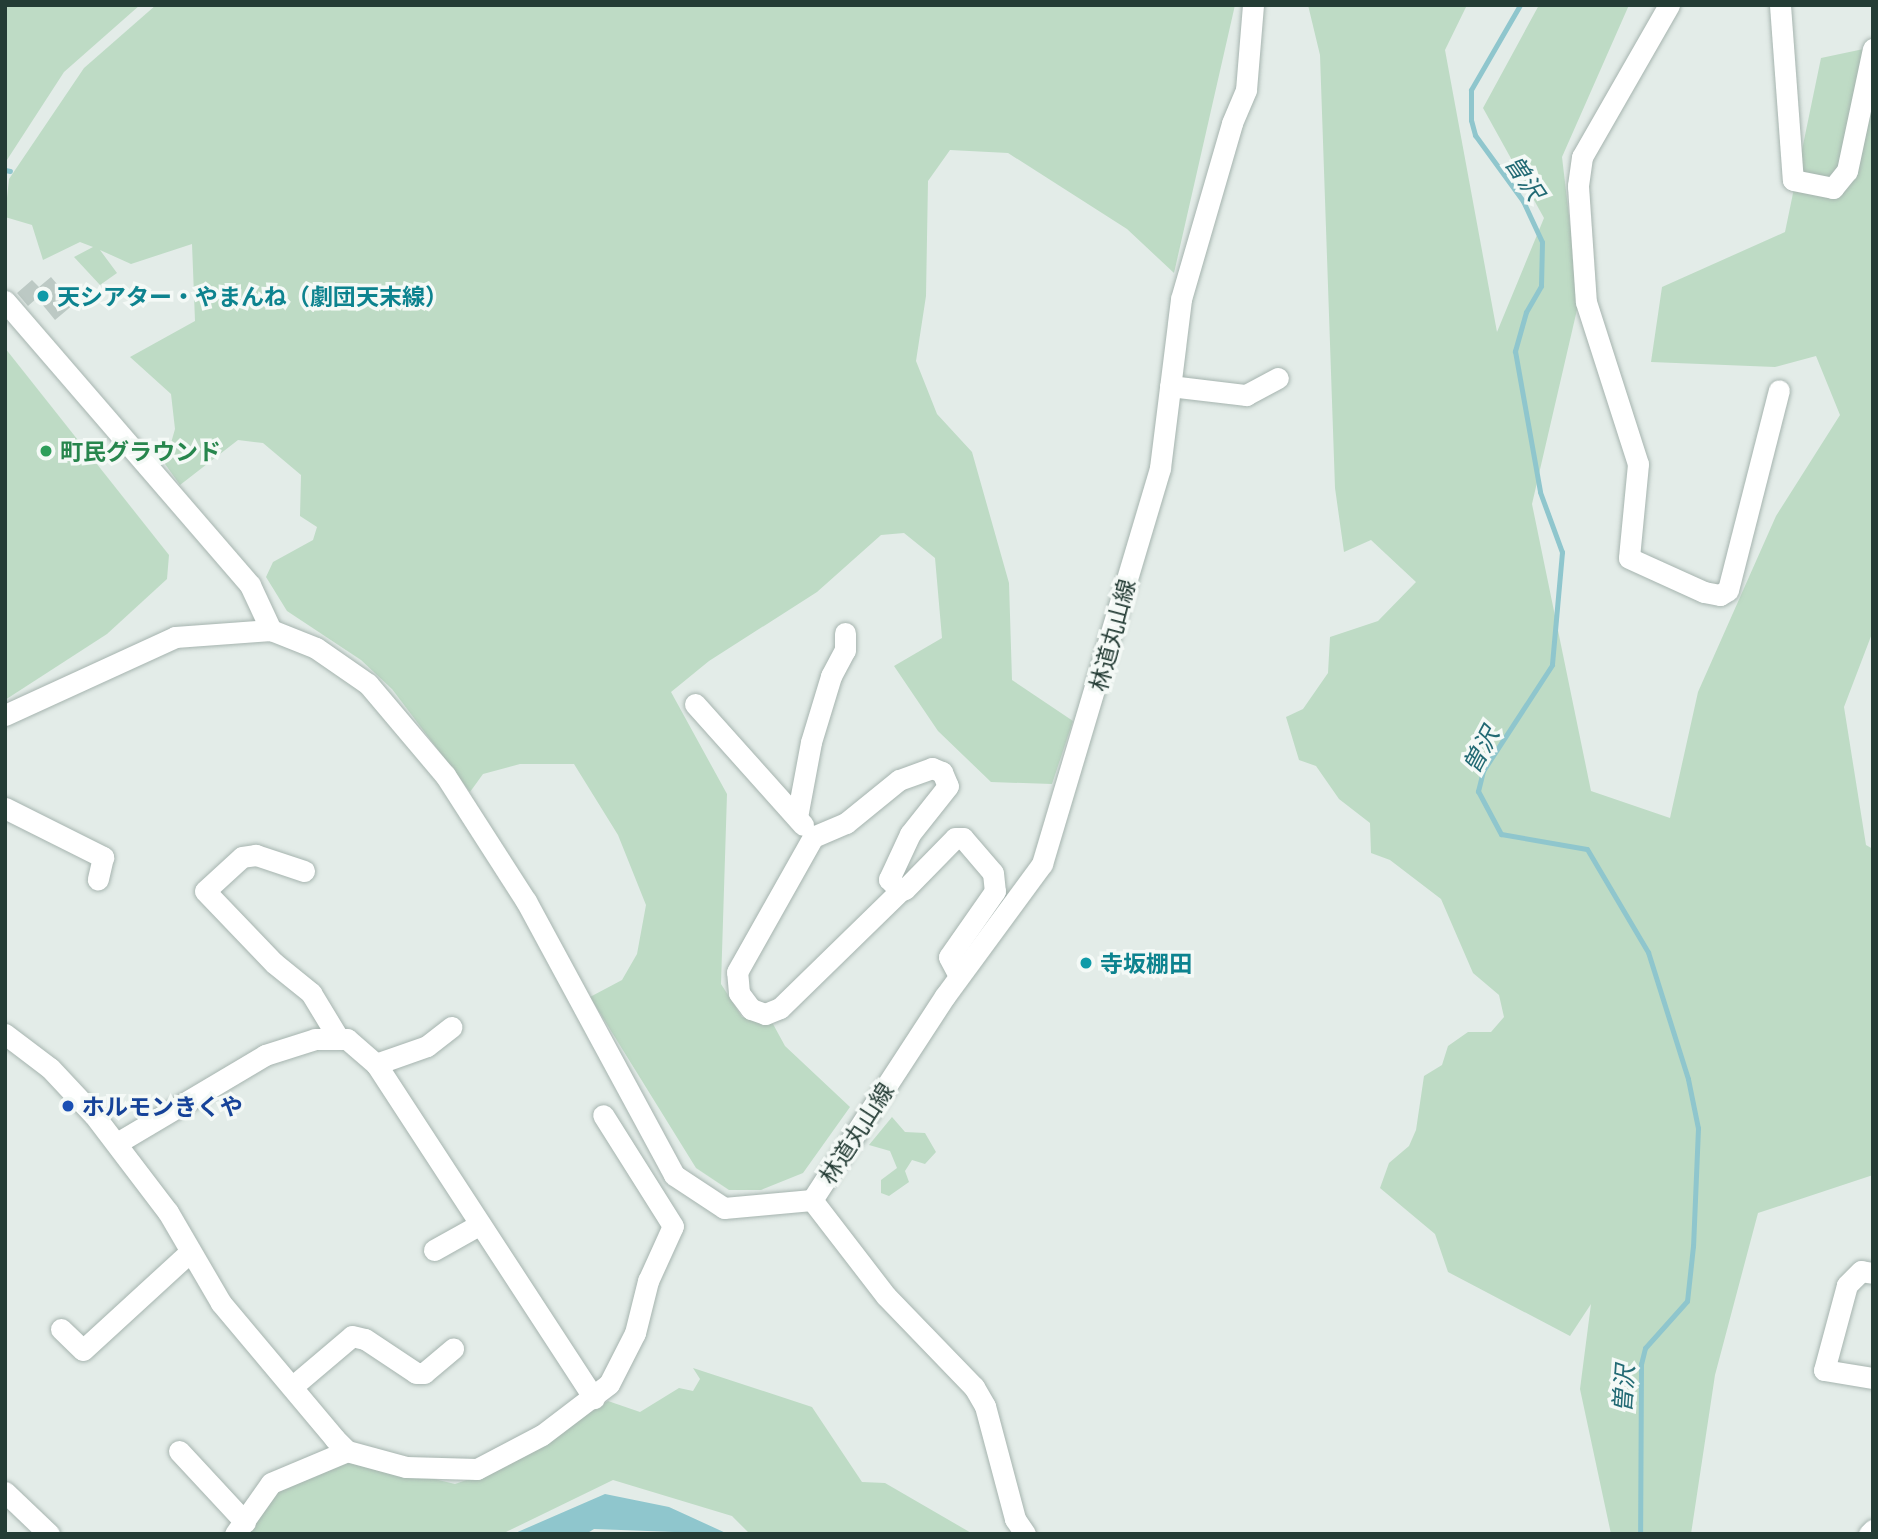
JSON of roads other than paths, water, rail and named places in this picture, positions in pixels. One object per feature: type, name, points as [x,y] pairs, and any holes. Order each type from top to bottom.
[{"type":"street","name":"林道丸山線","points":[[812,1200],[958,976],[1042,864],[1160,468],[1181,299],[1232,123],[1246,90],[1253,5]]},
{"type":"street","points":[[1669,5],[1582,157],[1578,186],[1586,302],[1639,464],[1629,558],[1704,592],[1720,595],[1728,590],[1779,390]]},
{"type":"street","points":[[1780,5],[1793,180],[1833,188],[1847,171],[1873,49]]},
{"type":"street","points":[[5,301],[250,584],[271,630]]},
{"type":"street","points":[[1170,386],[1246,395],[1278,378]]},
{"type":"street","points":[[5,715],[162,640],[271,630],[316,648],[368,684],[445,775],[526,901],[674,1175],[724,1208],[812,1200],[886,1296],[974,1387],[985,1406],[1015,1520],[1025,1534]]},
{"type":"street","points":[[797,817],[811,742],[831,676],[845,650],[845,633]]},
{"type":"street","points":[[695,704],[813,837]]},
{"type":"street","points":[[900,891],[889,879],[892,869],[916,824],[948,786],[942,772],[913,772],[846,823],[813,837],[737,972],[738,993],[751,1009],[765,1014],[780,1008],[955,838],[963,838],[993,873],[995,891],[951,949],[949,957],[958,976]]},
{"type":"street","points":[[5,808],[103,857],[98,879]]},
{"type":"street","points":[[304,871],[256,855],[242,857],[205,891],[274,963],[311,993],[337,1036],[362,1047],[376,1064],[594,1398]]},
{"type":"street","points":[[376,1064],[427,1046],[451,1027]]},
{"type":"street","points":[[5,1034],[50,1068],[117,1143],[168,1212],[221,1303],[347,1451],[406,1467],[477,1469],[542,1435],[594,1398],[608,1384],[635,1333],[648,1281],[673,1226],[603,1115]]},
{"type":"street","points":[[117,1143],[265,1055],[337,1036]]},
{"type":"street","points":[[434,1250],[479,1225]]},
{"type":"street","points":[[61,1329],[83,1350],[190,1252]]},
{"type":"street","points":[[1873,1273],[1861,1271],[1847,1285],[1824,1370],[1873,1378]]},
{"type":"street","points":[[293,1387],[352,1336],[365,1339],[416,1373],[424,1373],[453,1349]]},
{"type":"street","points":[[179,1451],[240,1528],[271,1483],[347,1451]]},
{"type":"street","points":[[5,1492],[49,1534]]},
{"type":"water","points":[[605,1494],[669,1507],[728,1534],[594,1529],[586,1534],[513,1534]]},
{"type":"waterway","name":"曽沢","points":[[1520,5],[1471,90],[1471,120],[1475,135],[1523,201],[1542,242],[1541,286],[1526,312],[1515,351],[1540,492],[1562,552],[1552,665],[1483,771],[1478,791],[1501,834],[1587,849],[1648,952],[1688,1079],[1698,1128],[1693,1246],[1687,1301],[1645,1348],[1641,1364],[1640,1534]]},
{"type":"waterway","points":[[5,170],[10,171]]},
{"type":"place","name":"天シアター・やまんね（劇団天末線）","points":[[43,296]]},
{"type":"place","name":"町民グラウンド","points":[[46,451]]},
{"type":"place","name":"寺坂棚田","points":[[1086,963]]},
{"type":"place","name":"ホルモンきくや","points":[[68,1106]]}]
